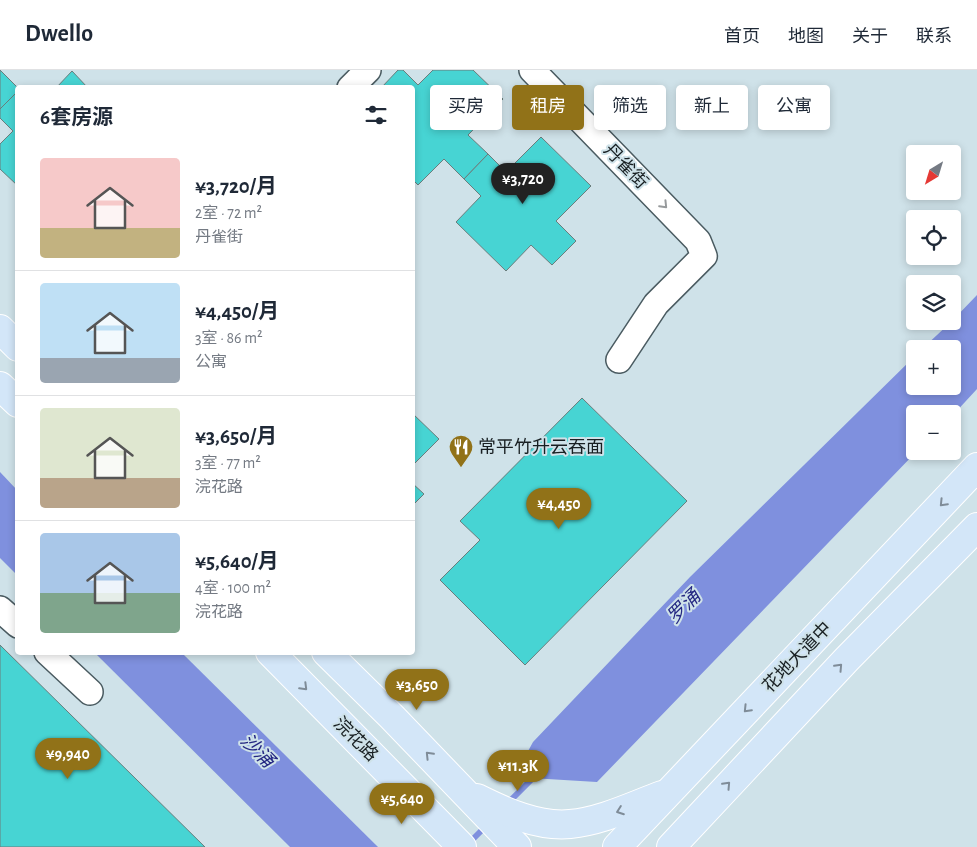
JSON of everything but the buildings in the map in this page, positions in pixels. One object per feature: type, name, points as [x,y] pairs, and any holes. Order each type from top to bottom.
[{"type":"main road","points":[[0,329],[15,344]]},
{"type":"main road","points":[[0,386],[15,400]]},
{"type":"main road","name":"花地大道中","points":[[617,847],[977,468]]},
{"type":"main road","points":[[672,847],[694,821],[840,667],[977,526]]},
{"type":"main road","name":"浣花路","points":[[273,655],[402,786],[448,843]]},
{"type":"main road","points":[[329,655],[476,799],[517,847]]},
{"type":"main road","points":[[476,799],[532,821],[568,824],[602,818],[666,794],[694,821]]},
{"type":"main road","points":[[685,847],[694,821]]},
{"type":"street","points":[[353,85],[368,70]]},
{"type":"street","name":"丹雀街","points":[[532,70],[698,241],[704,256],[656,304],[619,360]]},
{"type":"street","points":[[0,609],[15,622]]},
{"type":"street","points":[[50,655],[90,692]]},
{"type":"water","points":[[977,295],[977,389],[961,406],[906,405],[906,460],[908,460],[597,782],[514,777],[533,742],[690,577],[906,365],[906,395],[961,395],[961,340],[932,340],[942,330],[961,330],[961,312]]},
{"type":"water","points":[[0,472],[15,488],[15,573],[0,558]]},
{"type":"water","name":"沙涌","points":[[97,655],[184,655],[378,847],[290,847]]},
{"type":"waterway","name":"罗涌","points":[[506,805],[538,773]]},
{"type":"waterway","name":"罗涌","points":[[468,844],[487,825]]},
{"type":"place","name":"常平竹升云吞面","points":[[461,468]]}]
